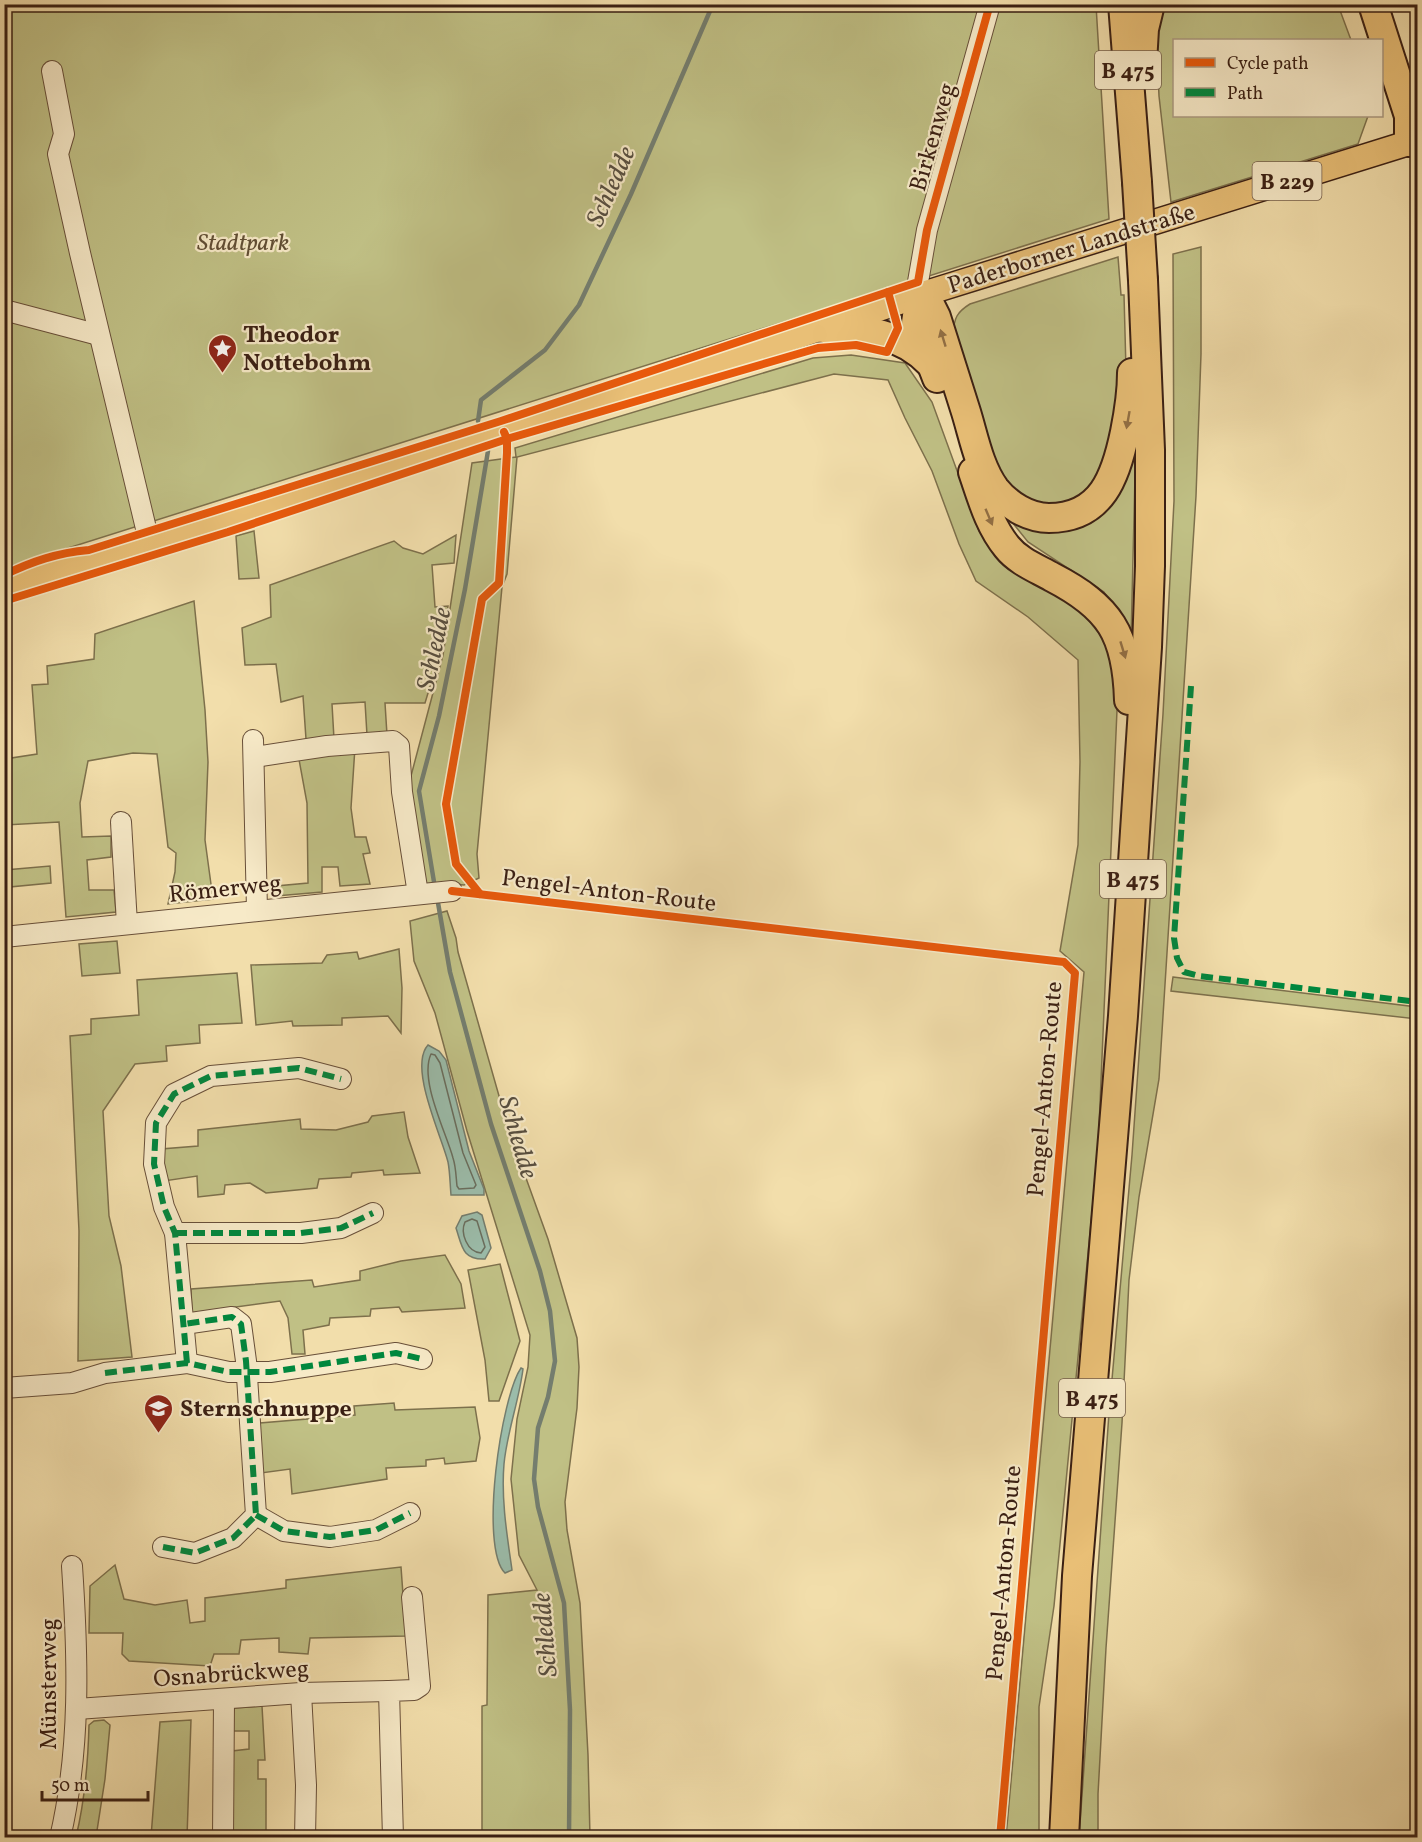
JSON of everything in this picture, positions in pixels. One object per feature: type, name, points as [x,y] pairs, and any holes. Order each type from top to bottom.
[{"type":"highway","name":"B 475","points":[[1064,1838],[1077,1576],[1124,1016],[1147,647],[1151,511],[1149,399],[1144,291],[1124,4]]},
{"type":"highway","points":[[1133,136],[1143,103],[1143,39],[1150,4]]},
{"type":"highway","points":[[1358,4],[1369,39]]},
{"type":"highway","points":[[1373,4],[1409,116],[1413,141]]},
{"type":"highway","points":[[920,295],[931,307],[936,317],[977,447],[997,492],[1015,507],[1044,518],[1065,517],[1081,512],[1094,502],[1110,483],[1119,461],[1130,404],[1131,331],[1144,291]]},
{"type":"highway","points":[[920,295],[916,323],[953,416],[989,518],[1002,540],[1020,558],[1085,596],[1101,610],[1112,625],[1124,651],[1131,717],[1141,742]]},
{"type":"highway","points":[[822,328],[861,330],[895,338],[914,349],[931,364]]},
{"type":"main road","name":"Paderborner Landstraße","points":[[4,586],[1413,141]]},
{"type":"street","name":"Birkenweg","points":[[920,295],[918,282],[927,230],[990,4]]},
{"type":"street","points":[[52,71],[64,134],[58,154],[148,541]]},
{"type":"street","points":[[4,310],[99,335]]},
{"type":"street","points":[[257,910],[254,749],[393,741],[399,746],[402,792],[418,894]]},
{"type":"street","points":[[121,822],[126,924]]},
{"type":"street","name":"Römerweg","points":[[4,937],[452,891]]},
{"type":"street","points":[[187,1363],[175,1233],[164,1207],[154,1164],[156,1124],[174,1094],[211,1077],[299,1068],[340,1079]]},
{"type":"street","points":[[175,1233],[301,1233],[341,1228],[374,1213]]},
{"type":"street","points":[[163,1547],[195,1552],[233,1538],[256,1515],[241,1324],[232,1317],[184,1324]]},
{"type":"street","points":[[4,1388],[72,1383],[105,1373],[187,1363],[229,1372],[270,1372],[396,1353],[422,1359]]},
{"type":"street","points":[[256,1515],[284,1531],[330,1537],[376,1530],[410,1513]]},
{"type":"street","name":"Münsterweg","points":[[60,1838],[74,1761],[77,1709],[72,1566]]},
{"type":"street","name":"Osnabrückweg","points":[[77,1709],[301,1693],[414,1690],[420,1686],[412,1597]]},
{"type":"street","points":[[388,1691],[393,1838]]},
{"type":"street","points":[[301,1693],[306,1785],[305,1838]]},
{"type":"street","points":[[223,1838],[224,1700]]},
{"type":"green space","name":"Stadtpark","points":[[5,5],[1096,5],[1109,219],[5,568]]},
{"type":"green space","points":[[1163,5],[1338,5],[1351,39],[1173,39],[1173,117],[1368,117],[1358,144],[1171,202],[1159,96],[1158,17]]},
{"type":"green space","points":[[1201,247],[1201,354],[1196,496],[1159,1079],[1139,1197],[1129,1280],[1122,1423],[1106,1648],[1098,1794],[1098,1837],[1079,1838],[1109,1413],[1132,1155],[1163,714],[1174,501],[1173,254]]},
{"type":"green space","points":[[1118,257],[1121,295],[1124,295],[1126,370],[1119,428],[1090,498],[1033,510],[1002,484],[953,334],[955,320],[959,313],[970,304]]},
{"type":"green space","points":[[851,355],[905,363],[932,402],[979,531],[1010,566],[1078,607],[1106,642],[1118,687],[1098,1150],[1054,1606],[1039,1707],[1039,1837],[1006,1837],[1084,972],[1060,951],[1078,845],[1080,762],[1078,660],[1028,617],[976,581],[959,544],[932,471],[888,380],[834,374],[517,457],[507,574],[502,587],[477,854],[479,878],[464,885],[445,883],[423,885],[407,791],[443,655],[472,463],[516,457],[515,448],[813,358]]},
{"type":"green space","points":[[1136,435],[1131,640],[1104,592],[1028,542],[1000,507],[1072,528]]},
{"type":"green space","points":[[254,531],[259,578],[239,579],[236,536]]},
{"type":"green space","points":[[456,535],[454,563],[432,565],[435,607],[448,606],[439,657],[425,703],[385,703],[387,735],[367,735],[365,702],[332,704],[334,739],[306,739],[303,696],[281,702],[276,664],[245,665],[242,628],[271,617],[270,585],[394,541],[403,548],[423,554]]},
{"type":"green space","points":[[194,601],[208,762],[205,840],[213,899],[168,904],[175,872],[176,853],[168,847],[157,754],[133,753],[88,761],[80,803],[82,837],[111,836],[111,857],[87,860],[89,890],[114,890],[116,912],[66,917],[59,822],[5,825],[5,759],[37,754],[32,685],[48,684],[47,666],[94,659],[95,634]]},
{"type":"green space","points":[[355,747],[351,808],[355,837],[366,837],[370,853],[363,854],[370,884],[340,886],[338,867],[322,867],[322,892],[276,896],[276,886],[308,883],[307,803],[298,754]]},
{"type":"green space","points":[[50,866],[51,883],[10,887],[11,911],[5,912],[5,870]]},
{"type":"green space","points":[[447,911],[509,1131],[548,1239],[577,1338],[579,1367],[577,1408],[565,1502],[567,1530],[580,1603],[590,1837],[482,1837],[482,1706],[487,1705],[488,1595],[537,1590],[519,1555],[511,1479],[517,1419],[528,1367],[530,1335],[467,1131],[435,1013],[414,961],[410,921]]},
{"type":"green space","points":[[117,941],[120,973],[82,976],[79,944]]},
{"type":"green space","points":[[399,949],[402,988],[401,1033],[388,1016],[342,1018],[342,1025],[293,1026],[292,1021],[256,1025],[251,965],[322,963],[327,955],[357,952],[359,959]]},
{"type":"green space","points":[[237,973],[242,1023],[199,1025],[200,1043],[166,1046],[167,1061],[135,1064],[103,1111],[109,1216],[121,1266],[132,1357],[78,1361],[79,1231],[70,1036],[91,1034],[91,1019],[139,1015],[137,980]]},
{"type":"green space","points":[[1173,977],[1417,1007],[1417,1019],[1171,991]]},
{"type":"green space","points":[[404,1112],[408,1137],[420,1173],[384,1175],[383,1170],[352,1173],[351,1177],[319,1179],[317,1188],[266,1193],[250,1183],[225,1185],[224,1194],[198,1197],[197,1176],[164,1181],[161,1149],[198,1146],[198,1130],[300,1119],[301,1129],[336,1130],[368,1122],[372,1116]]},
{"type":"green space","points":[[445,1255],[461,1284],[465,1308],[402,1312],[399,1307],[371,1309],[370,1316],[330,1318],[329,1325],[303,1330],[305,1354],[292,1354],[288,1318],[280,1301],[192,1313],[191,1289],[312,1280],[314,1287],[360,1280],[360,1271],[401,1261]]},
{"type":"green space","points":[[500,1264],[520,1341],[499,1401],[489,1401],[485,1360],[468,1270]]},
{"type":"green space","points":[[394,1403],[395,1410],[475,1407],[480,1438],[476,1461],[445,1464],[444,1458],[426,1460],[426,1466],[386,1468],[387,1479],[292,1494],[290,1469],[261,1473],[260,1423],[355,1415],[354,1406]]},
{"type":"green space","points":[[115,1565],[124,1599],[155,1605],[187,1600],[190,1623],[205,1621],[205,1598],[286,1588],[286,1580],[401,1567],[406,1636],[310,1638],[308,1654],[279,1652],[279,1638],[241,1640],[239,1654],[214,1654],[210,1666],[129,1661],[122,1654],[123,1633],[89,1633],[90,1586]]},
{"type":"green space","points":[[262,1706],[265,1760],[258,1760],[258,1779],[266,1779],[266,1837],[230,1838],[232,1751],[249,1749],[249,1731],[231,1731],[234,1708]]},
{"type":"green space","points":[[104,1720],[110,1725],[96,1837],[76,1837],[82,1809],[89,1725],[94,1721]]},
{"type":"green space","points":[[191,1720],[187,1837],[151,1837],[160,1722]]},
{"type":"water","points":[[428,1045],[439,1051],[446,1060],[469,1151],[484,1189],[484,1195],[451,1195],[448,1162],[424,1085],[423,1055]]},
{"type":"water","points":[[477,1212],[482,1215],[491,1248],[485,1259],[477,1259],[464,1251],[456,1228],[462,1216]]},
{"type":"water","points":[[521,1368],[523,1369],[521,1381],[504,1464],[504,1504],[512,1570],[505,1573],[497,1558],[493,1504],[500,1439],[506,1409]]},
{"type":"waterway","name":"Schledde","points":[[478,421],[481,400],[545,350],[579,305],[631,194],[713,4]]},
{"type":"waterway","name":"Schledde","points":[[435,888],[419,791],[439,716],[465,589],[488,451]]},
{"type":"waterway","name":"Schledde","points":[[437,897],[450,972],[491,1124],[540,1271],[550,1311],[555,1361],[548,1397],[538,1428],[534,1479],[538,1507],[564,1603],[570,1710],[569,1838]]},
{"type":"marked path","points":[[1191,686],[1174,938],[1177,958],[1184,972],[1199,976],[1418,1002]]},
{"type":"marked path","points":[[187,1363],[175,1233],[164,1207],[154,1164],[156,1123],[174,1094],[211,1076],[299,1068],[341,1079]]},
{"type":"marked path","points":[[175,1233],[301,1233],[341,1228],[373,1213]]},
{"type":"marked path","points":[[163,1547],[195,1553],[233,1538],[256,1515],[246,1361],[241,1324],[232,1317],[184,1324]]},
{"type":"marked path","points":[[105,1373],[187,1363],[229,1372],[270,1372],[396,1353],[422,1359]]},
{"type":"marked path","points":[[256,1515],[284,1531],[330,1537],[376,1530],[410,1513]]},
{"type":"cycle path","points":[[4,575],[45,558],[89,550],[501,421],[918,282],[927,230],[990,4]]},
{"type":"cycle path","points":[[4,601],[228,532],[507,439],[818,348],[856,345],[887,352],[898,328],[888,292]]},
{"type":"cycle path","points":[[480,894],[456,864],[446,804],[482,599],[499,583],[507,453],[507,439],[504,432]]},
{"type":"cycle path","name":"Pengel-Anton-Route","points":[[452,891],[1064,962],[1075,973],[1000,1838]]},
{"type":"place","name":"Theodor Nottebohm","points":[[222,374]]},
{"type":"place","name":"Sternschnuppe","points":[[159,1434]]}]
